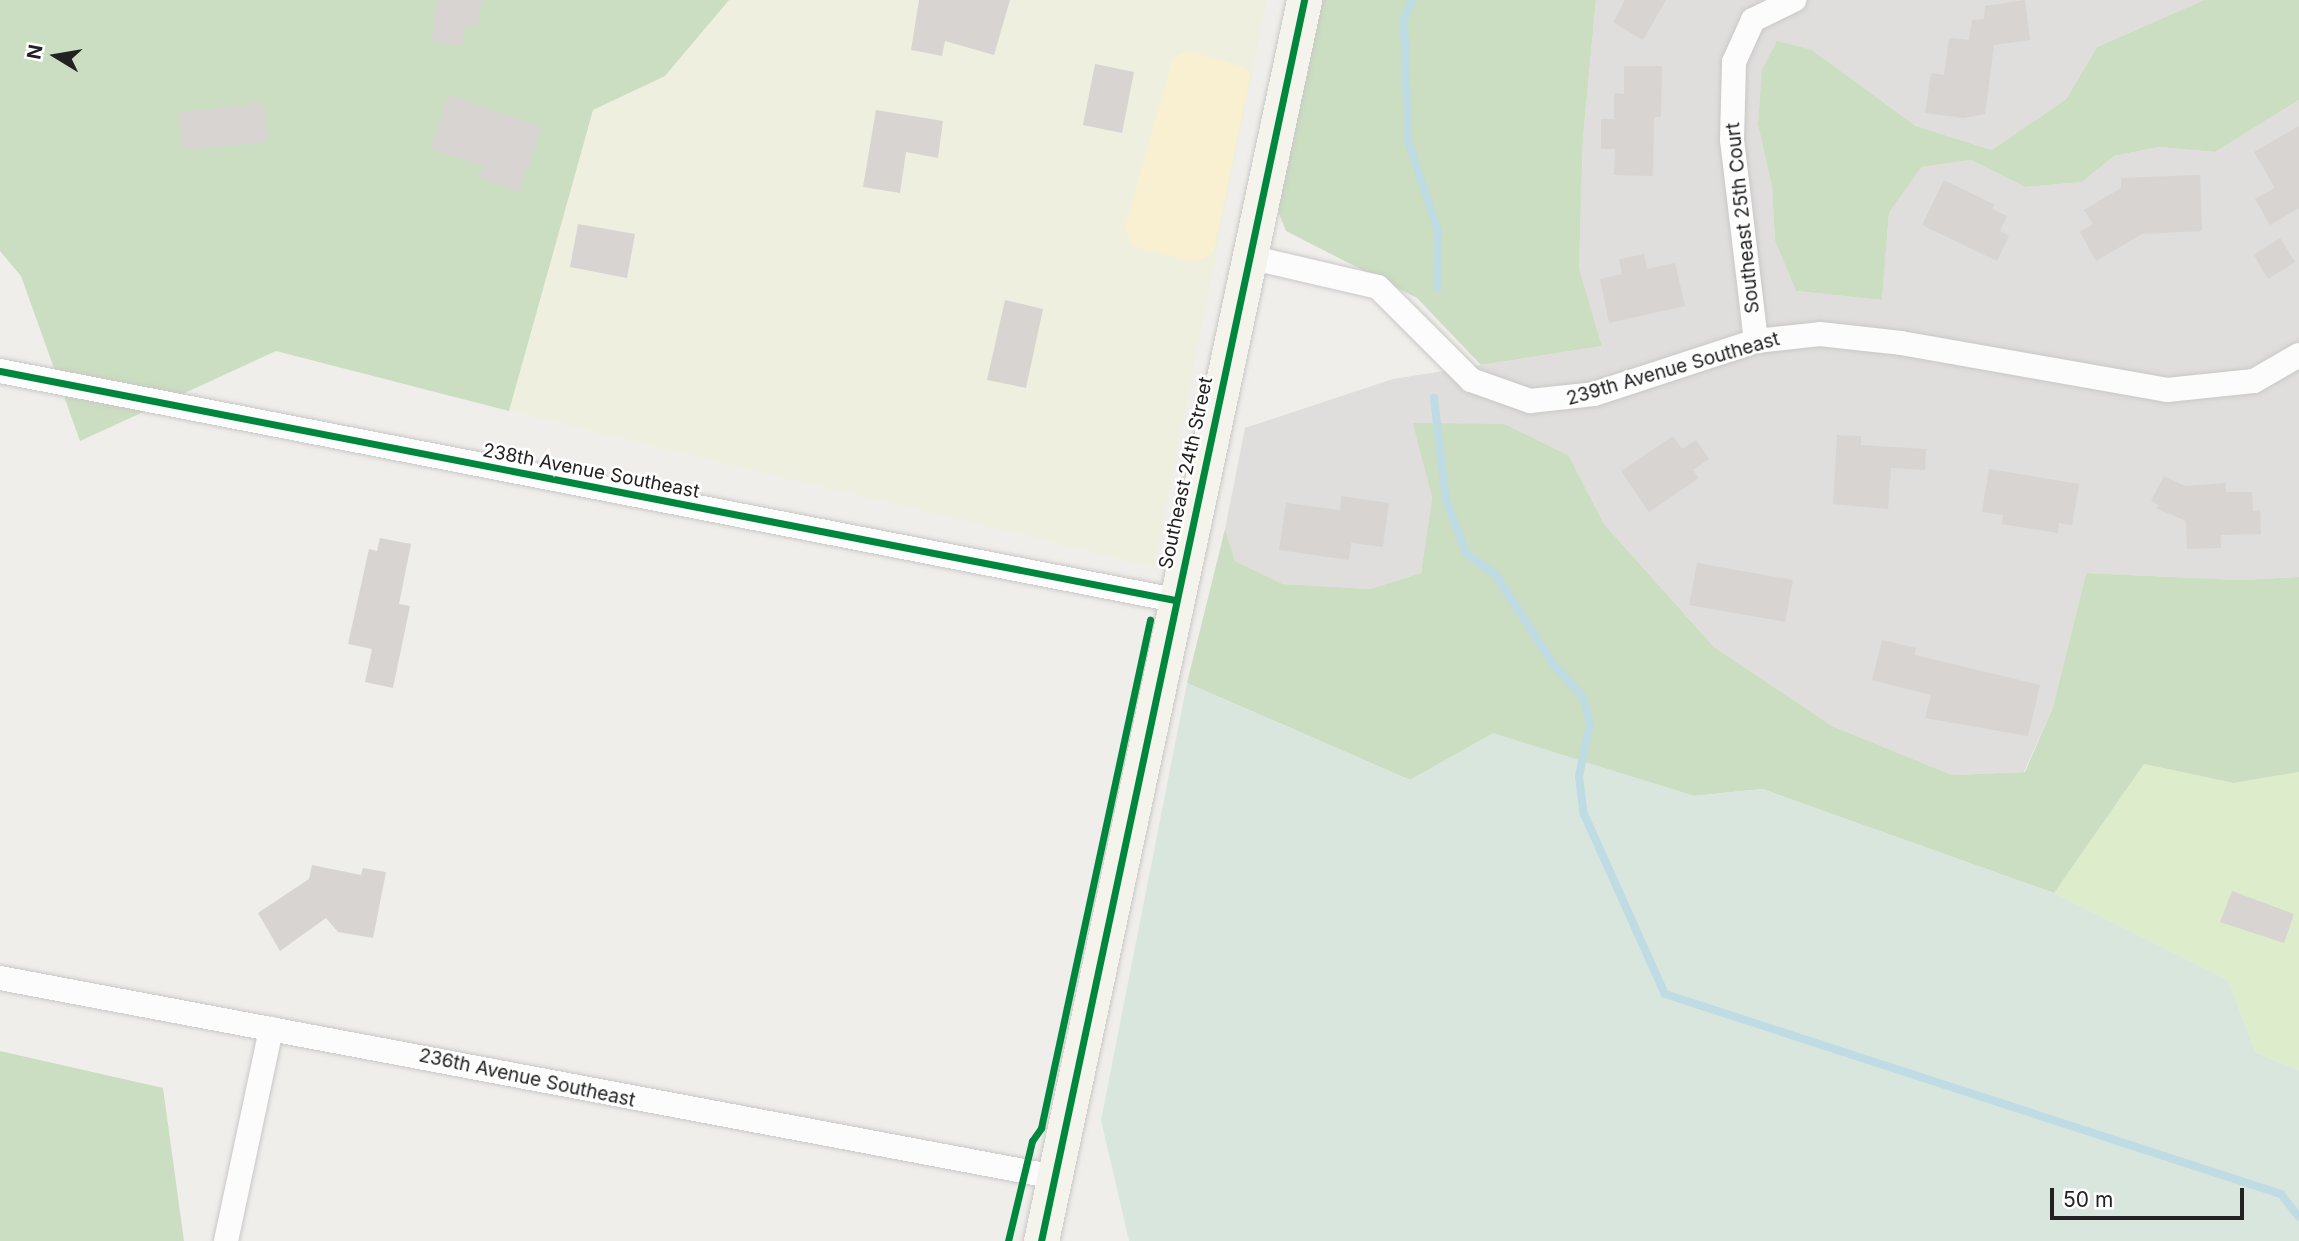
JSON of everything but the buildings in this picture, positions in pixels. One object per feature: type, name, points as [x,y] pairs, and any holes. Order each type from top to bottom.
[{"type":"street","name":"Southeast 24th Street","points":[[1041,1241],[1304,0]]},
{"type":"street","name":"Southeast 25th Court","points":[[1756,341],[1732,140],[1734,62],[1753,20],[1794,0]]},
{"type":"street","name":"239th Avenue Southeast","points":[[1249,257],[1378,286],[1471,380],[1530,401],[1594,394],[1756,341],[1849,335],[2167,390],[2254,381],[2299,355]]},
{"type":"street","name":"238th Avenue Southeast","points":[[0,372],[1175,600]]},
{"type":"street","name":"236th Avenue Southeast","points":[[0,978],[1055,1177]]},
{"type":"street","points":[[226,1241],[271,1029]]},
{"type":"shaded area","points":[[1596,0],[2204,0],[2097,47],[2066,99],[1992,150],[1916,126],[1812,50],[1758,125],[1772,187],[1775,241],[1796,291],[1882,300],[1889,213],[1920,167],[1971,160],[2025,187],[2082,182],[2114,156],[2159,147],[2215,152],[2299,100],[2299,577],[2240,580],[2086,573],[2053,707],[2024,772],[1952,775],[1832,726],[1714,647],[1604,524],[1569,456],[1414,423],[1432,498],[1421,573],[1370,589],[1283,584],[1235,561],[1225,529],[1245,428],[1393,379],[1602,346],[1579,268],[1583,138]]},
{"type":"shaded area","points":[[1187,683],[1410,780],[1493,733],[1694,796],[1762,789],[2054,893],[2228,980],[2256,1053],[2299,1070],[2299,1241],[1129,1241],[1101,1120]]},
{"type":"green space","points":[[0,0],[729,0],[665,76],[593,110],[509,411],[276,351],[80,441],[21,276],[0,251]]},
{"type":"green space","points":[[729,0],[1267,0],[1154,567],[509,411],[593,109],[665,76]]},
{"type":"green space","points":[[1321,0],[1596,0],[1583,138],[1579,268],[1602,346],[1481,365],[1417,298],[1286,231],[1276,206]]},
{"type":"green space","points":[[2204,0],[2299,0],[2299,100],[2215,152],[2159,147],[2114,156],[2082,182],[2025,187],[1971,160],[1921,167],[1889,213],[1882,300],[1796,291],[1775,241],[1772,187],[1758,125],[1762,70],[1777,41],[1812,50],[1916,126],[1992,150],[2066,99],[2097,47]]},
{"type":"green space","points":[[1413,423],[1504,424],[1569,456],[1604,524],[1714,647],[1832,726],[1952,775],[2025,772],[2053,707],[2086,573],[2240,580],[2299,577],[2299,772],[2234,783],[2144,764],[2054,893],[1762,789],[1694,796],[1493,734],[1410,780],[1187,683],[1225,529],[1235,561],[1283,584],[1370,589],[1421,573],[1432,498]]},
{"type":"green space","points":[[2144,764],[2234,783],[2299,772],[2299,1070],[2256,1053],[2228,980],[2054,893]]},
{"type":"green space","points":[[0,1051],[163,1088],[184,1241],[0,1241]]},
{"type":"sand","points":[[1187,51],[1244,67],[1250,76],[1213,254],[1196,262],[1132,246],[1125,228],[1173,58]]},
{"type":"waterway","points":[[1412,0],[1404,19],[1408,141],[1438,231],[1437,287]]},
{"type":"waterway","points":[[1434,398],[1446,500],[1466,553],[1495,574],[1554,665],[1583,697],[1590,724],[1579,776],[1584,814],[1665,994],[2281,1194],[2299,1217]]},
{"type":"cycle path","points":[[1041,1241],[1304,0]]},
{"type":"cycle path","points":[[0,371],[1175,600]]},
{"type":"cycle path","points":[[1008,1241],[1032,1141],[1041,1128],[1150,620]]}]
